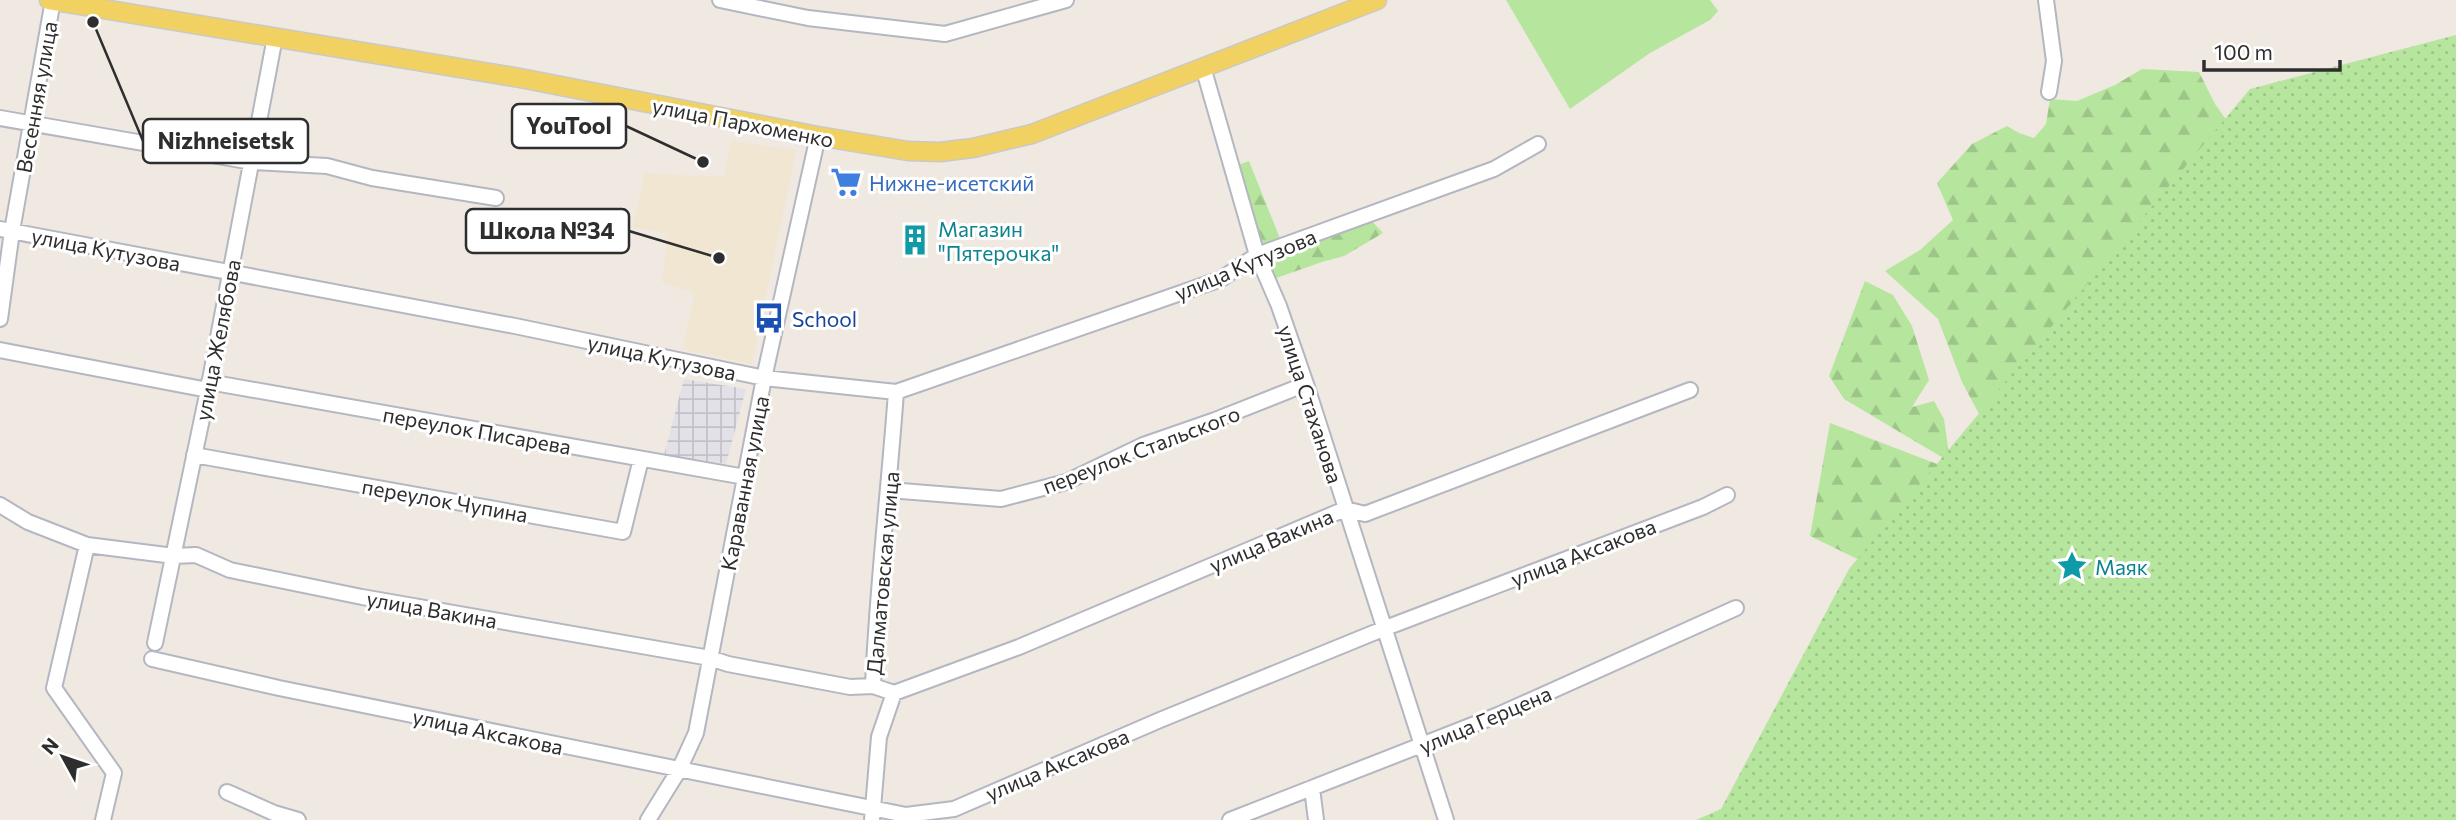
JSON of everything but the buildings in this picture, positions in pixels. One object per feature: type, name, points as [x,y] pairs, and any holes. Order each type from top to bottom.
[{"type":"main road","name":"улица Пархоменко","points":[[52,0],[520,78],[818,136],[908,151],[940,152],[973,148],[1032,134],[1377,0]]},
{"type":"street","name":"Весенняя улица","points":[[0,319],[6,230],[31,123],[52,0]]},
{"type":"street","points":[[720,0],[808,18],[945,34],[1066,0]]},
{"type":"street","points":[[2046,0],[2054,61],[2049,92]]},
{"type":"street","name":"улица Желябова","points":[[155,643],[231,272],[275,37]]},
{"type":"street","name":"улица Стаханова","points":[[1203,67],[1257,255],[1279,306],[1306,384],[1446,820]]},
{"type":"street","points":[[0,118],[252,162],[327,166],[372,178],[496,198]]},
{"type":"street","name":"Караванная улица","points":[[648,820],[679,770],[696,733],[764,378],[818,136]]},
{"type":"street","name":"улица Кутузова","points":[[6,230],[516,326],[764,378],[896,392],[1221,279],[1257,255],[1494,169],[1538,144]]},
{"type":"street","name":"переулок Писарева","points":[[0,350],[745,477]]},
{"type":"street","name":"переулок Стальского","points":[[889,489],[1001,499],[1066,482],[1143,445],[1306,384]]},
{"type":"street","name":"улица Вакина","points":[[894,693],[1019,647],[1345,509],[1365,514],[1690,390]]},
{"type":"street","name":"Далматовская улица","points":[[872,814],[879,737],[894,693],[873,686],[876,616],[896,392]]},
{"type":"street","name":"переулок Чупина","points":[[194,455],[623,532],[641,459]]},
{"type":"street","name":"улица Аксакова","points":[[152,659],[279,688],[679,770],[872,814],[906,815],[954,809],[1160,720],[1383,629],[1703,507],[1727,495]]},
{"type":"street","name":"улица Вакина","points":[[0,505],[27,522],[87,545],[174,556],[196,555],[230,570],[362,597],[710,658],[728,664],[850,687],[873,686]]},
{"type":"street","points":[[87,545],[54,688],[114,773],[103,820]]},
{"type":"street","name":"улица Герцена","points":[[1230,820],[1498,715],[1736,608]]},
{"type":"street","points":[[1312,788],[1316,820]]},
{"type":"street","points":[[227,792],[274,813],[298,820]]},
{"type":"shaded area","points":[[731,141],[796,150],[752,364],[682,349],[695,293],[662,282],[668,234],[633,227],[645,172],[724,177]]},
{"type":"shaded area","points":[[684,379],[746,389],[726,464],[664,455]]},
{"type":"green space","points":[[1506,0],[1710,0],[1718,11],[1710,20],[1650,53],[1570,109]]},
{"type":"green space","points":[[2456,35],[2456,820],[1696,820],[1721,809],[1849,569],[2250,89]]},
{"type":"green space","points":[[2142,69],[2199,72],[2215,104],[2235,132],[1996,446],[1962,382],[1938,319],[1885,271],[1920,250],[1953,220],[1937,183],[1972,144],[2007,126],[2034,138],[2046,124],[2050,99],[2077,101],[2115,85]]},
{"type":"green space","points":[[1249,161],[1281,241],[1369,218],[1383,233],[1344,256],[1276,278],[1268,262],[1238,165]]},
{"type":"green space","points":[[1865,281],[1893,295],[1912,326],[1929,380],[1912,407],[1934,401],[1944,419],[1950,462],[1844,399],[1829,376]]},
{"type":"green space","points":[[1830,423],[1950,469],[1882,571],[1810,536]]},
{"type":"place","name":"Nizhneisetsk","points":[[93,22]]},
{"type":"place","name":"YouTool","points":[[703,162]]},
{"type":"place","name":"Нижне-исетский","points":[[846,182]]},
{"type":"place","name":"Магазин \"Пятерочка\"","points":[[915,240]]},
{"type":"place","name":"Школа №34","points":[[719,258]]},
{"type":"place","name":"School","points":[[769,318]]},
{"type":"place","name":"Маяк","points":[[2072,566]]}]
